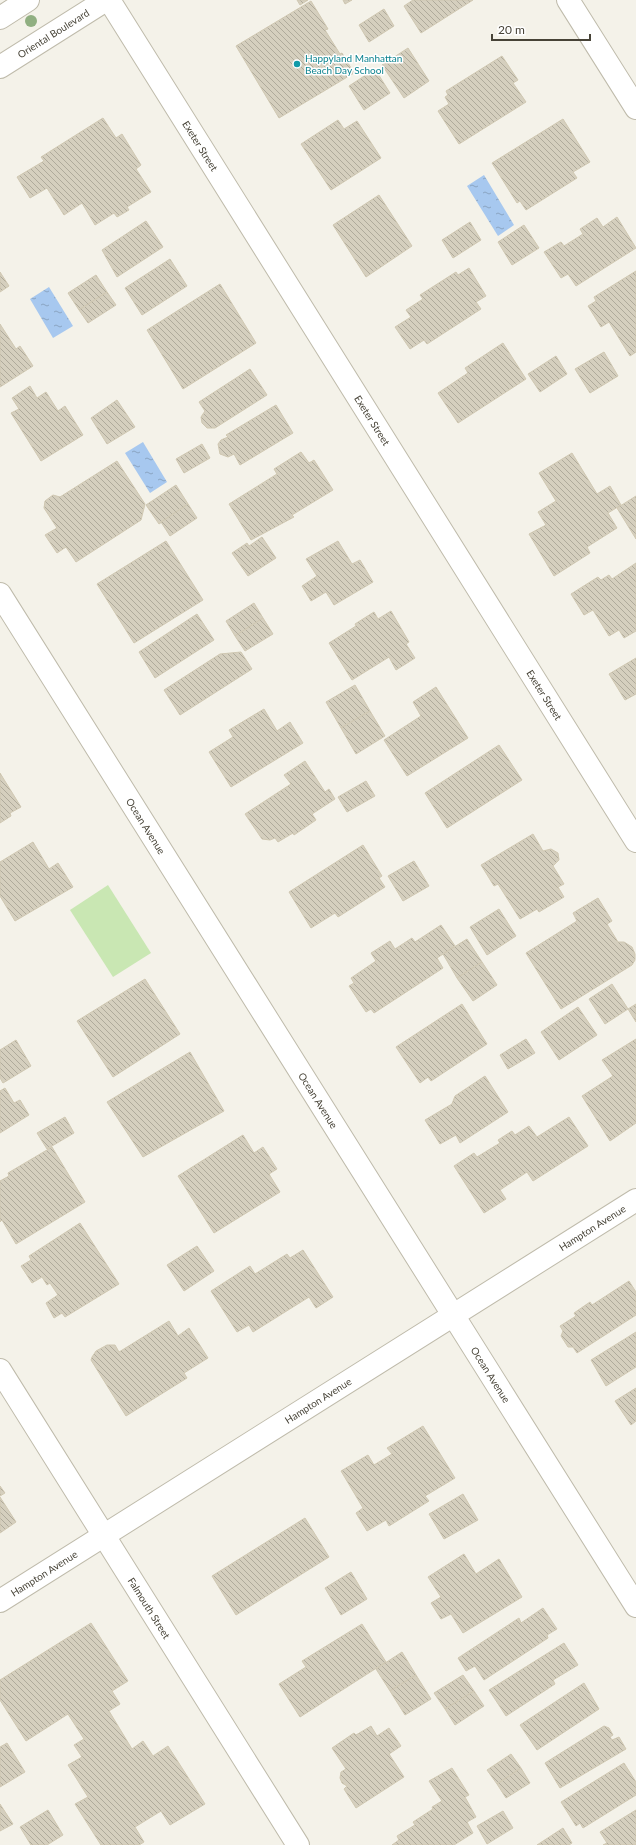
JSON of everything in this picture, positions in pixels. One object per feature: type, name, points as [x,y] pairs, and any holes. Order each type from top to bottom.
[{"type":"street","points":[[0,18],[28,0]]},
{"type":"street","name":"Oriental Boulevard","points":[[0,67],[107,0]]},
{"type":"street","name":"Exeter Street","points":[[107,0],[636,841]]},
{"type":"street","points":[[568,0],[636,108]]},
{"type":"street","name":"Ocean Avenue","points":[[0,594],[636,1606]]},
{"type":"street","name":"Hampton Avenue","points":[[0,1601],[636,1200]]},
{"type":"street","name":"Falmouth Street","points":[[0,1370],[298,1845]]},
{"type":"green space","points":[[108,885],[151,953],[113,977],[70,910]]},
{"type":"water","points":[[484,175],[514,225],[498,236],[467,186]]},
{"type":"water","points":[[49,287],[73,326],[53,338],[30,299]]},
{"type":"water","points":[[143,442],[167,482],[150,493],[125,453]]},
{"type":"building","points":[[297,0],[308,0],[300,5]]},
{"type":"building","points":[[343,0],[352,0],[345,4]]},
{"type":"building","points":[[413,0],[473,0],[421,33],[404,6]]},
{"type":"building","name":"Happyland Manhattan Beach Day School","points":[[311,1],[328,29],[325,30],[340,54],[342,53],[354,73],[279,118],[236,46]]},
{"type":"building","points":[[384,9],[394,26],[369,42],[359,25]]},
{"type":"building","points":[[408,48],[429,81],[404,98],[382,65]]},
{"type":"building","points":[[502,56],[518,80],[513,83],[526,102],[459,144],[438,111],[449,104],[445,97],[448,95],[446,91]]},
{"type":"building","points":[[375,69],[390,93],[364,110],[349,86]]},
{"type":"building","points":[[103,118],[116,138],[122,134],[141,165],[136,169],[151,192],[127,207],[129,210],[117,217],[114,213],[95,225],[82,203],[64,215],[47,188],[30,198],[17,177],[44,161],[41,157]]},
{"type":"building","points":[[563,119],[590,162],[573,172],[577,178],[526,210],[520,201],[517,203],[492,163]]},
{"type":"building","points":[[338,120],[344,129],[357,121],[381,158],[331,190],[301,144]]},
{"type":"building","points":[[379,195],[412,246],[366,277],[333,225]]},
{"type":"building","points":[[617,217],[636,248],[576,286],[568,274],[561,278],[544,252],[561,242],[564,246],[583,234],[580,229],[597,218],[603,227]]},
{"type":"building","points":[[146,221],[163,247],[117,277],[102,250]]},
{"type":"building","points":[[470,222],[481,240],[453,258],[442,240]]},
{"type":"building","points":[[524,225],[539,248],[512,265],[498,242]]},
{"type":"building","points":[[170,259],[187,286],[142,315],[125,288]]},
{"type":"building","points":[[469,268],[486,296],[476,302],[481,309],[427,344],[424,340],[410,349],[395,327],[411,317],[406,310],[423,299],[420,295],[456,272],[458,275]]},
{"type":"building","points":[[636,271],[636,352],[630,356],[609,322],[601,327],[588,306],[596,301],[594,297]]},
{"type":"building","points":[[0,272],[9,286],[0,292]]},
{"type":"building","points":[[96,275],[107,292],[79,310],[68,293]]},
{"type":"building","points":[[220,284],[256,343],[183,389],[147,330]]},
{"type":"building","points":[[107,292],[116,305],[88,323],[79,310]]},
{"type":"building","points":[[0,324],[16,349],[20,346],[33,366],[0,387]]},
{"type":"building","points":[[503,343],[526,379],[458,423],[438,393],[468,373],[465,368]]},
{"type":"building","points":[[604,352],[618,376],[590,393],[575,369]]},
{"type":"building","points":[[556,356],[567,374],[540,392],[528,374]]},
{"type":"building","points":[[250,369],[267,395],[215,428],[207,428],[202,423],[201,417],[205,411],[199,402]]},
{"type":"building","points":[[30,386],[37,398],[46,392],[58,411],[65,406],[83,435],[41,461],[11,413],[19,409],[12,398]]},
{"type":"building","points":[[117,400],[135,427],[107,444],[91,418]]},
{"type":"building","points":[[276,405],[293,433],[240,465],[234,454],[228,457],[220,454],[218,444],[221,440],[228,437],[226,435]]},
{"type":"building","points":[[202,444],[210,458],[184,473],[176,459]]},
{"type":"building","points":[[301,452],[309,463],[314,460],[333,490],[292,515],[294,517],[251,540],[229,504],[277,474],[274,469]]},
{"type":"building","points":[[572,453],[597,494],[610,486],[621,505],[608,513],[617,528],[587,547],[590,553],[554,576],[529,534],[546,525],[538,512],[556,501],[539,473]]},
{"type":"building","points":[[117,461],[145,504],[141,520],[76,562],[66,547],[57,553],[45,535],[57,528],[44,508],[45,501],[53,495],[60,497]]},
{"type":"building","points":[[176,485],[188,504],[159,524],[146,505]]},
{"type":"building","points":[[636,496],[636,539],[617,508]]},
{"type":"building","points":[[188,504],[197,518],[170,536],[161,522]]},
{"type":"building","points":[[262,537],[276,558],[248,576],[232,553],[247,543],[249,546]]},
{"type":"building","points":[[166,541],[203,600],[134,643],[97,584]]},
{"type":"building","points":[[338,541],[352,564],[360,560],[373,582],[334,605],[326,592],[311,601],[302,586],[317,576],[306,559]]},
{"type":"building","points":[[636,563],[636,631],[624,638],[619,630],[609,636],[593,610],[584,615],[571,594],[598,577],[601,580],[609,575],[612,579]]},
{"type":"building","points":[[254,603],[263,618],[235,636],[226,621]]},
{"type":"building","points":[[391,611],[409,642],[406,644],[415,658],[396,670],[389,657],[352,680],[329,643],[356,626],[355,624],[374,612],[378,619]]},
{"type":"building","points":[[197,614],[214,640],[155,678],[139,652]]},
{"type":"building","points":[[263,618],[273,634],[245,651],[235,636]]},
{"type":"building","points":[[241,652],[252,669],[180,715],[164,690],[220,654]]},
{"type":"building","points":[[636,658],[636,694],[625,700],[609,674]]},
{"type":"building","points":[[355,685],[370,711],[341,728],[326,702]]},
{"type":"building","points":[[436,687],[468,738],[407,776],[384,740],[421,716],[413,702]]},
{"type":"building","points":[[264,709],[277,731],[290,722],[303,743],[231,787],[209,752],[233,737],[229,730]]},
{"type":"building","points":[[370,711],[385,736],[356,754],[341,728]]},
{"type":"building","points":[[499,745],[522,780],[447,828],[425,793]]},
{"type":"building","points":[[305,761],[325,792],[329,789],[335,799],[312,814],[316,820],[294,835],[293,833],[278,842],[275,838],[270,840],[262,839],[245,814],[291,784],[284,775]]},
{"type":"building","points":[[0,773],[21,807],[10,813],[11,816],[0,823]]},
{"type":"building","points":[[366,781],[375,796],[347,812],[338,797]]},
{"type":"building","points":[[533,834],[543,851],[551,849],[558,853],[559,860],[553,866],[564,884],[558,887],[564,897],[539,912],[537,909],[520,919],[498,884],[494,886],[481,865]]},
{"type":"building","points":[[33,842],[49,869],[58,863],[73,887],[15,921],[0,896],[0,862]]},
{"type":"building","points":[[363,845],[382,876],[379,878],[385,887],[338,917],[335,913],[311,928],[289,892]]},
{"type":"building","points":[[414,861],[429,886],[403,901],[388,876]]},
{"type":"building","points":[[598,898],[612,921],[607,924],[618,942],[624,942],[632,947],[635,954],[635,960],[632,965],[561,1009],[526,953],[577,921],[573,913]]},
{"type":"building","points":[[499,909],[516,936],[487,955],[470,927]]},
{"type":"building","points":[[441,925],[455,946],[437,958],[443,968],[374,1013],[371,1009],[366,1012],[349,986],[354,983],[351,978],[376,961],[371,953],[390,941],[395,949],[412,938],[415,942]]},
{"type":"building","points":[[467,939],[482,962],[457,978],[443,954]]},
{"type":"building","points":[[482,962],[497,985],[473,1001],[457,978]]},
{"type":"building","points":[[145,979],[180,1034],[113,1077],[77,1021]]},
{"type":"building","points":[[612,984],[628,1009],[605,1024],[589,999]]},
{"type":"building","points":[[462,1004],[487,1044],[431,1081],[428,1077],[420,1083],[396,1047]]},
{"type":"building","points":[[636,1004],[636,1022],[628,1009]]},
{"type":"building","points":[[578,1007],[597,1035],[559,1060],[541,1032]]},
{"type":"building","points":[[526,1039],[535,1053],[508,1069],[500,1055]]},
{"type":"building","points":[[636,1039],[636,1123],[610,1141],[582,1096],[613,1076],[602,1060]]},
{"type":"building","points":[[16,1040],[31,1066],[3,1083],[0,1078],[0,1050]]},
{"type":"building","points":[[190,1052],[224,1111],[143,1157],[107,1102]]},
{"type":"building","points":[[485,1076],[508,1112],[460,1143],[456,1135],[440,1144],[425,1120],[452,1104],[455,1096]]},
{"type":"building","points":[[5,1088],[14,1103],[20,1100],[29,1115],[0,1133],[0,1091]]},
{"type":"building","points":[[65,1117],[74,1133],[47,1149],[37,1133]]},
{"type":"building","points":[[569,1117],[588,1146],[533,1181],[527,1172],[500,1190],[506,1199],[484,1213],[454,1166],[474,1153],[477,1157],[500,1143],[498,1140],[512,1131],[515,1135],[529,1126],[537,1137]]},
{"type":"building","points":[[243,1135],[254,1153],[263,1147],[277,1169],[269,1174],[280,1192],[214,1233],[178,1176]]},
{"type":"building","points":[[52,1147],[85,1202],[16,1244],[2,1220],[0,1222],[0,1181],[9,1176],[8,1173]]},
{"type":"building","points":[[80,1223],[119,1284],[65,1317],[62,1313],[54,1318],[46,1303],[58,1295],[50,1283],[47,1285],[42,1277],[32,1283],[21,1266],[31,1260],[29,1256]]},
{"type":"building","points":[[197,1246],[214,1271],[184,1291],[167,1265]]},
{"type":"building","points":[[303,1250],[333,1297],[316,1308],[309,1297],[253,1332],[249,1325],[237,1332],[211,1291],[250,1266],[255,1274],[287,1254],[290,1258]]},
{"type":"building","points":[[629,1281],[636,1292],[636,1315],[577,1353],[573,1347],[568,1347],[561,1336],[563,1331],[560,1326],[576,1316],[574,1313],[590,1302],[592,1305]]},
{"type":"building","points":[[169,1321],[178,1336],[189,1328],[208,1358],[184,1373],[187,1378],[126,1416],[91,1360],[92,1357],[96,1351],[107,1345],[115,1345],[119,1352]]},
{"type":"building","points":[[636,1332],[636,1367],[606,1386],[591,1360]]},
{"type":"building","points":[[636,1388],[636,1421],[631,1425],[615,1401]]},
{"type":"building","points":[[423,1426],[455,1478],[425,1496],[429,1501],[389,1526],[386,1520],[367,1531],[356,1513],[363,1508],[341,1471],[368,1455],[374,1465],[392,1454],[387,1448]]},
{"type":"building","points":[[0,1486],[5,1493],[0,1496]]},
{"type":"building","points":[[463,1494],[478,1520],[444,1539],[429,1514]]},
{"type":"building","points":[[0,1497],[16,1522],[0,1533]]},
{"type":"building","points":[[305,1518],[329,1557],[236,1615],[212,1576]]},
{"type":"building","points":[[464,1554],[476,1574],[499,1559],[522,1597],[463,1633],[451,1614],[441,1619],[431,1603],[441,1597],[428,1577]]},
{"type":"building","points":[[351,1572],[367,1599],[341,1615],[325,1588]]},
{"type":"building","points":[[543,1608],[557,1629],[547,1635],[548,1638],[484,1680],[475,1666],[466,1671],[458,1658],[519,1618],[521,1623]]},
{"type":"building","points":[[91,1623],[128,1681],[112,1691],[120,1704],[109,1711],[132,1749],[143,1741],[153,1756],[168,1746],[205,1804],[170,1825],[161,1811],[135,1827],[144,1842],[139,1845],[101,1845],[75,1804],[88,1797],[68,1765],[82,1757],[74,1745],[84,1739],[68,1714],[26,1741],[0,1700],[0,1680]]},
{"type":"building","points":[[362,1624],[386,1662],[300,1717],[279,1684],[306,1667],[302,1661]]},
{"type":"building","points":[[564,1643],[578,1665],[553,1680],[555,1684],[506,1716],[489,1690]]},
{"type":"building","points":[[402,1652],[416,1675],[390,1691],[376,1669]]},
{"type":"building","points":[[416,1675],[431,1699],[405,1715],[390,1691]]},
{"type":"building","points":[[463,1675],[474,1691],[445,1709],[434,1693]]},
{"type":"building","points":[[584,1683],[599,1709],[537,1750],[520,1725]]},
{"type":"building","points":[[474,1691],[484,1706],[455,1725],[445,1709]]},
{"type":"building","points":[[371,1726],[377,1736],[389,1728],[401,1746],[389,1754],[404,1777],[356,1808],[344,1789],[347,1786],[342,1783],[340,1778],[341,1772],[346,1769],[332,1748],[354,1733],[356,1735]]},
{"type":"building","points":[[604,1726],[609,1728],[613,1735],[610,1737],[612,1740],[619,1737],[626,1749],[560,1788],[545,1763]]},
{"type":"building","points":[[7,1743],[25,1772],[0,1787],[0,1747]]},
{"type":"building","points":[[511,1754],[521,1768],[497,1784],[487,1770]]},
{"type":"building","points":[[624,1763],[636,1782],[636,1795],[583,1828],[580,1823],[576,1826],[561,1802]]},
{"type":"building","points":[[452,1768],[469,1795],[465,1797],[476,1817],[467,1822],[473,1833],[454,1845],[392,1845],[399,1840],[397,1836],[415,1825],[413,1822],[433,1809],[432,1807],[442,1801],[429,1781]]},
{"type":"building","points":[[521,1768],[530,1783],[506,1798],[497,1784]]},
{"type":"building","points":[[0,1804],[13,1824],[0,1831]]},
{"type":"building","points":[[48,1810],[63,1835],[47,1845],[31,1845],[20,1827]]},
{"type":"building","points":[[636,1810],[636,1845],[603,1845],[607,1843],[600,1832]]},
{"type":"building","points":[[503,1811],[513,1828],[487,1844],[477,1826]]},
{"type":"building","points":[[563,1828],[572,1843],[569,1845],[537,1845]]},
{"type":"place","name":"Happyland Manhattan Beach Day School","points":[[297,64]]}]
